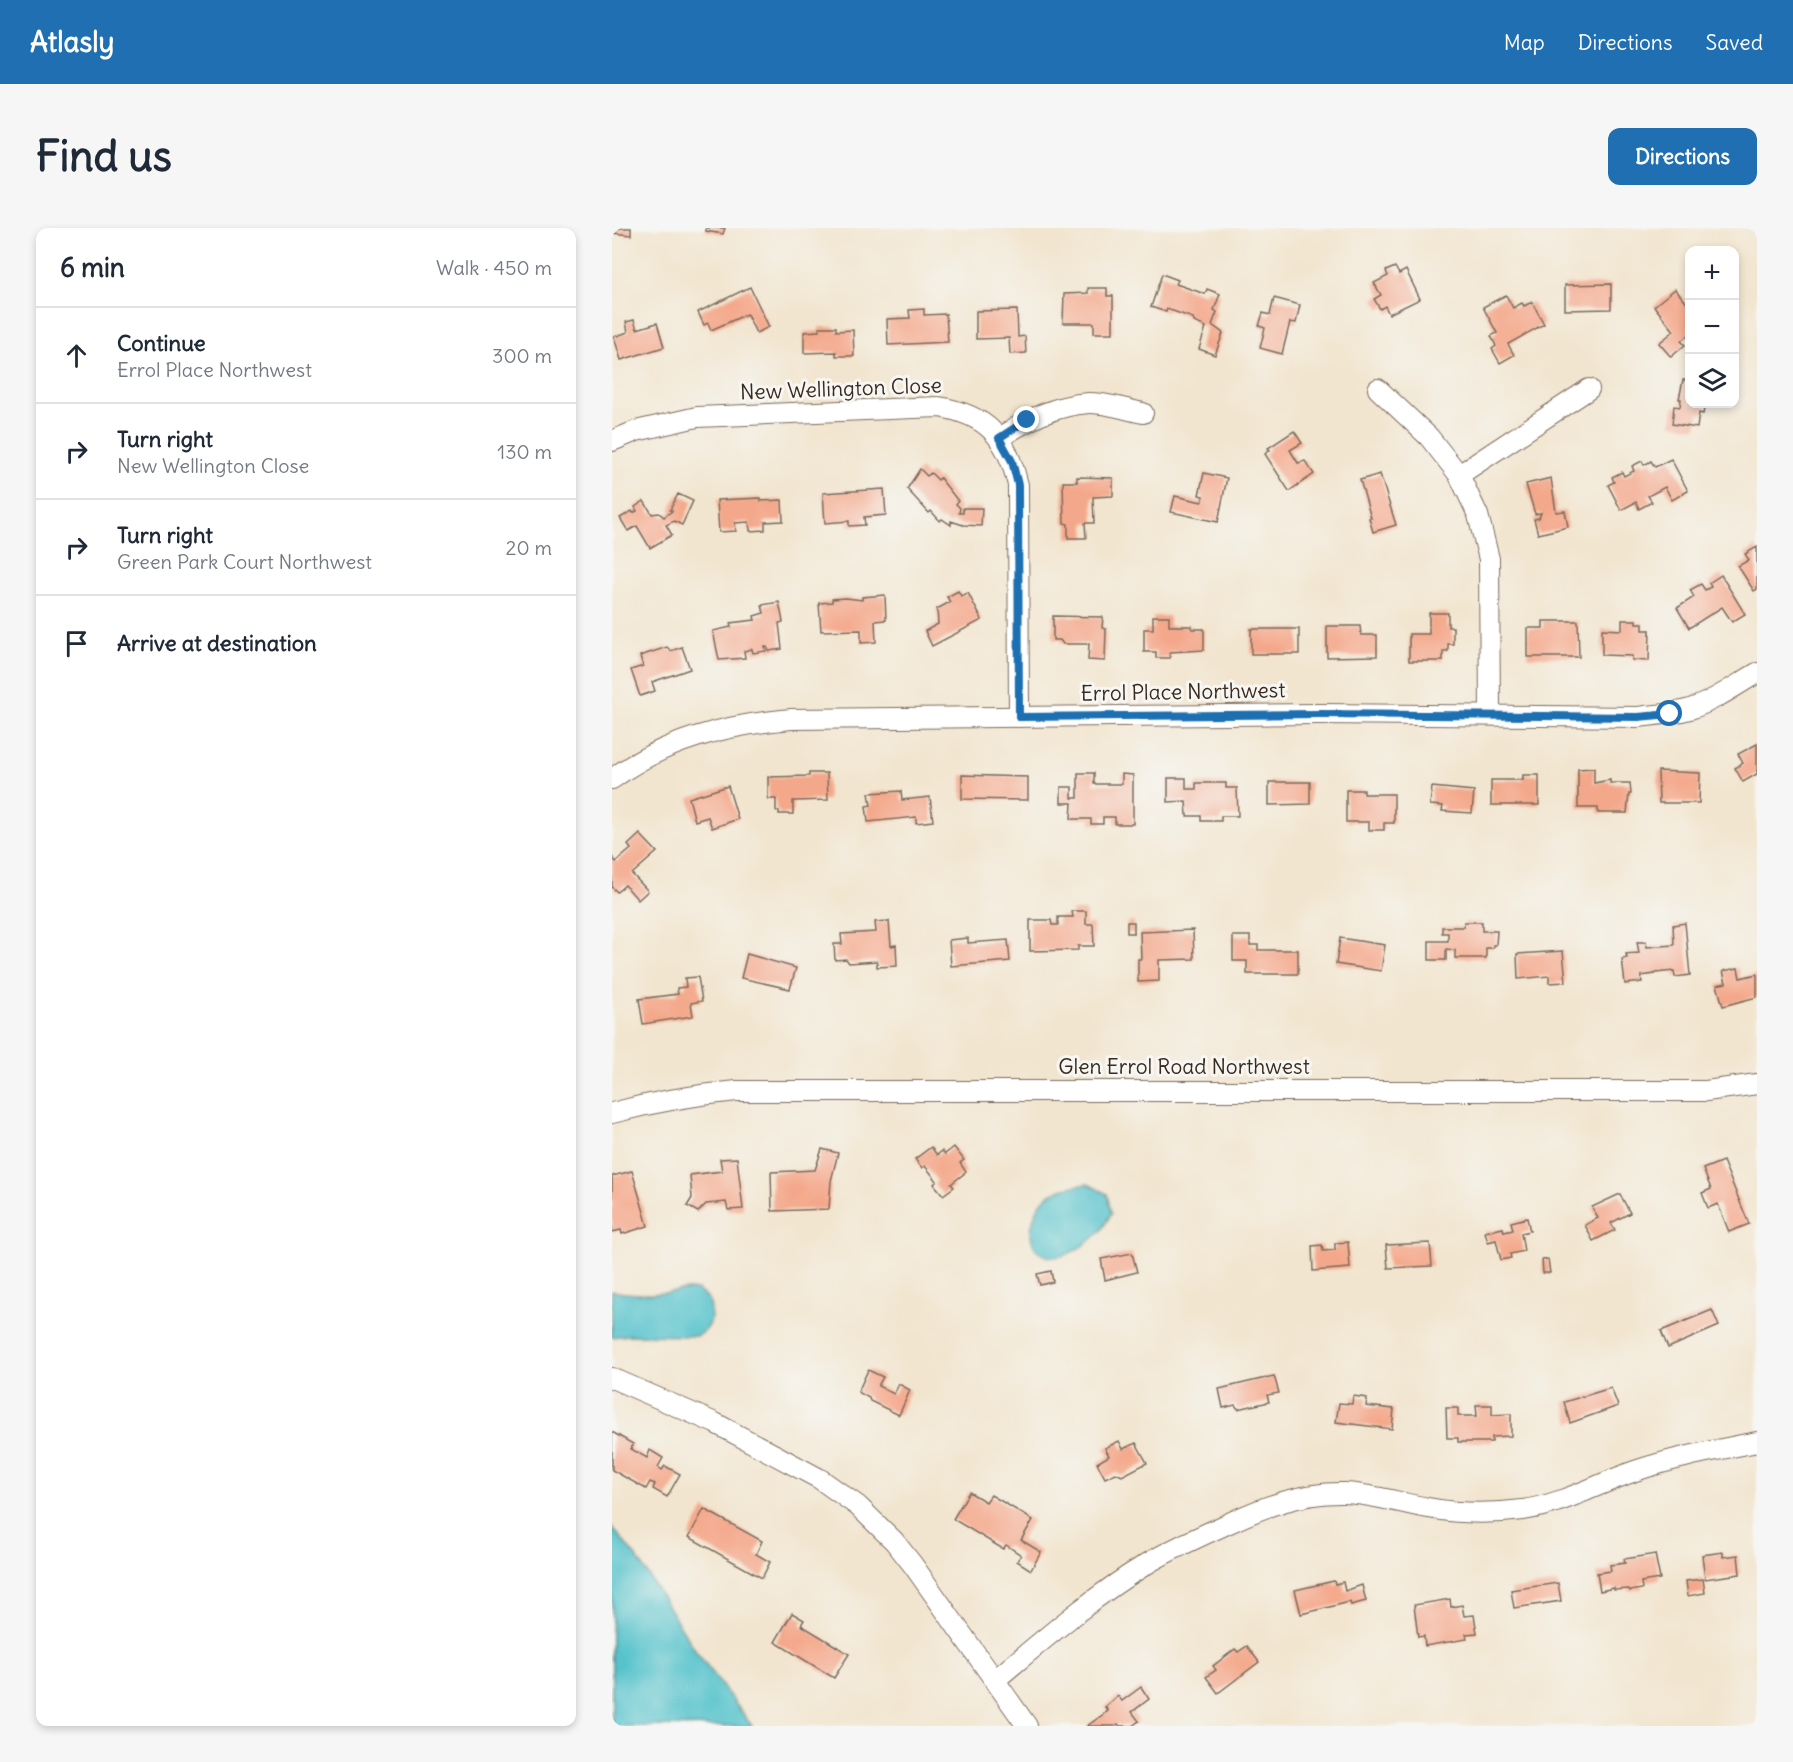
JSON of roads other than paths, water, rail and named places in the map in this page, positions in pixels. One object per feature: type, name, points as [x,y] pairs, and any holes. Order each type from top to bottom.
[{"type":"street","points":[[1378,389],[1429,437],[1460,475],[1478,515],[1488,559],[1490,716]]},
{"type":"street","points":[[1460,475],[1589,389]]},
{"type":"street","points":[[999,438],[1027,420],[1058,408],[1090,402],[1143,413]]},
{"type":"street","name":"New Wellington Close","points":[[612,441],[636,431],[697,417],[939,407],[956,410],[987,426],[999,438],[1012,461],[1018,485],[1019,717]]},
{"type":"street","name":"Errol Place Northwest","points":[[612,779],[671,745],[721,729],[756,722],[791,719],[1308,714],[1638,717],[1670,714],[1689,709],[1711,700],[1757,673]]},
{"type":"street","name":"Glen Errol Road Northwest","points":[[612,1113],[674,1099],[736,1091],[1706,1091],[1757,1084]]},
{"type":"street","points":[[612,1378],[715,1424],[820,1479],[858,1506],[894,1541],[913,1565],[1027,1726]]},
{"type":"street","points":[[994,1680],[1064,1622],[1145,1565],[1249,1514],[1279,1503],[1316,1494],[1344,1493],[1367,1495],[1458,1512],[1490,1513],[1526,1509],[1565,1499],[1671,1459],[1757,1442]]},
{"type":"water","points":[[1088,1184],[1107,1194],[1111,1214],[1103,1227],[1098,1234],[1073,1252],[1058,1257],[1044,1255],[1037,1250],[1031,1235],[1038,1208],[1048,1196],[1057,1191]]},
{"type":"water","points":[[697,1290],[709,1299],[710,1321],[702,1333],[697,1336],[612,1337],[612,1291],[650,1294]]},
{"type":"water","points":[[612,1527],[639,1561],[696,1651],[752,1726],[612,1726]]}]
